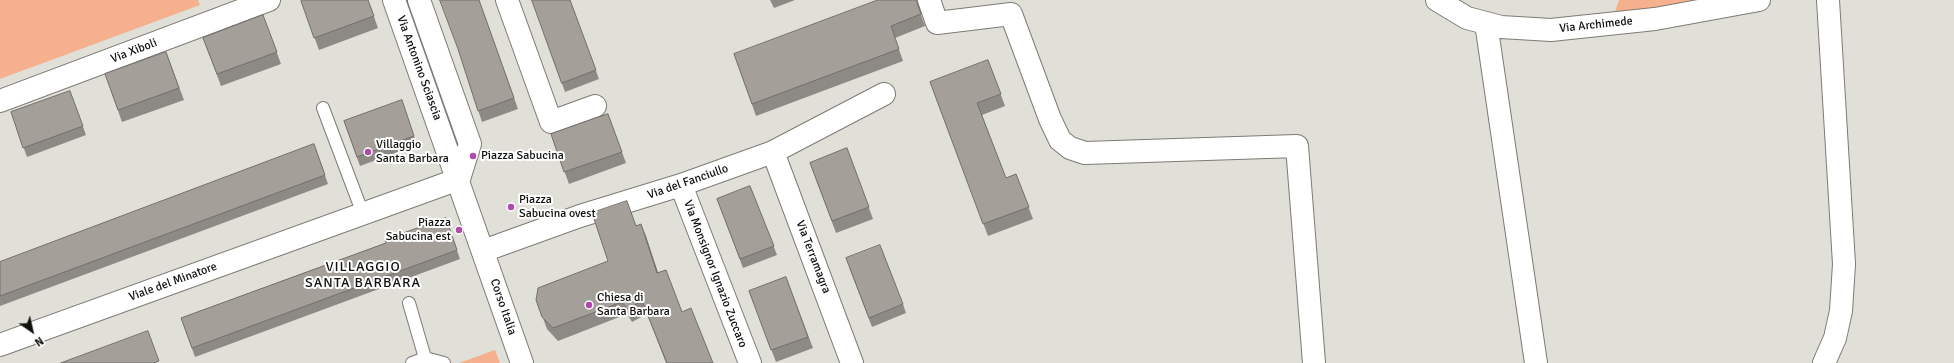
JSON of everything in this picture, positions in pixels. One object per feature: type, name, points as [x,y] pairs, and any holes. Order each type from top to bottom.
[{"type":"street","name":"Via Xiboli","points":[[0,101],[269,0]]},
{"type":"street","name":"Via Antonino Sciascia","points":[[394,0],[459,179]]},
{"type":"street","name":"Via Antonino Sciascia","points":[[419,0],[463,128],[470,144],[459,179]]},
{"type":"street","points":[[507,0],[551,122],[595,106]]},
{"type":"street","points":[[929,0],[937,23],[1011,14],[1050,119],[1060,140],[1070,148],[1085,152],[1297,146],[1314,363]]},
{"type":"street","name":"Via Archimede","points":[[1437,0],[1467,18],[1501,27],[1551,30],[1655,19],[1759,0]]},
{"type":"street","points":[[1824,363],[1835,338],[1841,311],[1844,264],[1828,0]]},
{"type":"street","points":[[1486,23],[1536,363]]},
{"type":"street","name":"Via del Fanciullo","points":[[483,251],[580,216],[681,185],[773,152],[884,94]]},
{"type":"street","name":"Via Terramagra","points":[[773,152],[852,363]]},
{"type":"street","points":[[355,217],[459,179]]},
{"type":"street","name":"Corso Italia","points":[[459,179],[522,363]]},
{"type":"street","name":"Via Monsignor Ignazio Zuccaro","points":[[681,185],[750,363]]},
{"type":"street","name":"Viale del Minatore","points":[[0,345],[355,217]]},
{"type":"lane","points":[[323,108],[355,217]]},
{"type":"lane","points":[[409,303],[425,358]]},
{"type":"lane","points":[[412,363],[425,358],[444,363]]},
{"type":"shaded area","points":[[0,0],[198,0],[200,5],[0,79]]},
{"type":"shaded area","points":[[1619,0],[1745,0],[1611,23]]},
{"type":"shaded area","points":[[495,350],[500,363],[459,363]]},
{"type":"building","points":[[368,0],[374,16],[314,38],[301,1]]},
{"type":"building","points":[[440,0],[479,0],[514,98],[478,111]]},
{"type":"building","points":[[532,0],[570,0],[596,70],[562,83]]},
{"type":"building","points":[[878,0],[916,0],[921,14],[891,26],[899,49],[752,104],[734,54]]},
{"type":"building","points":[[263,15],[277,52],[217,74],[203,38]]},
{"type":"building","points":[[166,52],[179,88],[118,110],[105,74]]},
{"type":"building","points":[[988,60],[1001,94],[977,103],[1006,178],[1016,174],[1029,207],[983,224],[930,82]]},
{"type":"building","points":[[70,91],[83,126],[23,148],[11,112]]},
{"type":"building","points":[[402,100],[414,136],[357,157],[344,121]]},
{"type":"building","points":[[608,114],[622,152],[564,172],[551,134]]},
{"type":"building","points":[[314,144],[325,175],[0,296],[0,262]]},
{"type":"building","points":[[847,148],[869,207],[832,221],[810,163]]},
{"type":"building","points":[[750,186],[774,246],[740,259],[717,199]]},
{"type":"building","points":[[627,201],[636,226],[641,224],[657,273],[666,270],[682,312],[691,308],[713,363],[667,363],[642,301],[627,309],[622,302],[553,328],[542,317],[536,300],[538,288],[608,261],[592,213]]},
{"type":"building","points":[[446,218],[457,250],[192,348],[181,318],[386,243],[385,240]]},
{"type":"building","points":[[880,245],[903,304],[869,318],[846,258]]},
{"type":"building","points":[[786,277],[808,337],[771,350],[749,291]]},
{"type":"building","points":[[148,331],[159,361],[153,363],[61,363]]},
{"type":"place","name":"Villaggio Santa Barbara","points":[[368,152]]},
{"type":"place","name":"Piazza Sabucina","points":[[473,156]]},
{"type":"place","name":"Piazza Sabucina ovest","points":[[511,207]]},
{"type":"place","name":"Piazza Sabucina est","points":[[459,230]]},
{"type":"place","name":"Chiesa di Santa Barbara","points":[[589,305]]},
{"type":"district","name":"VILLAGGIO SANTA BARBARA","points":[[363,276]]}]
